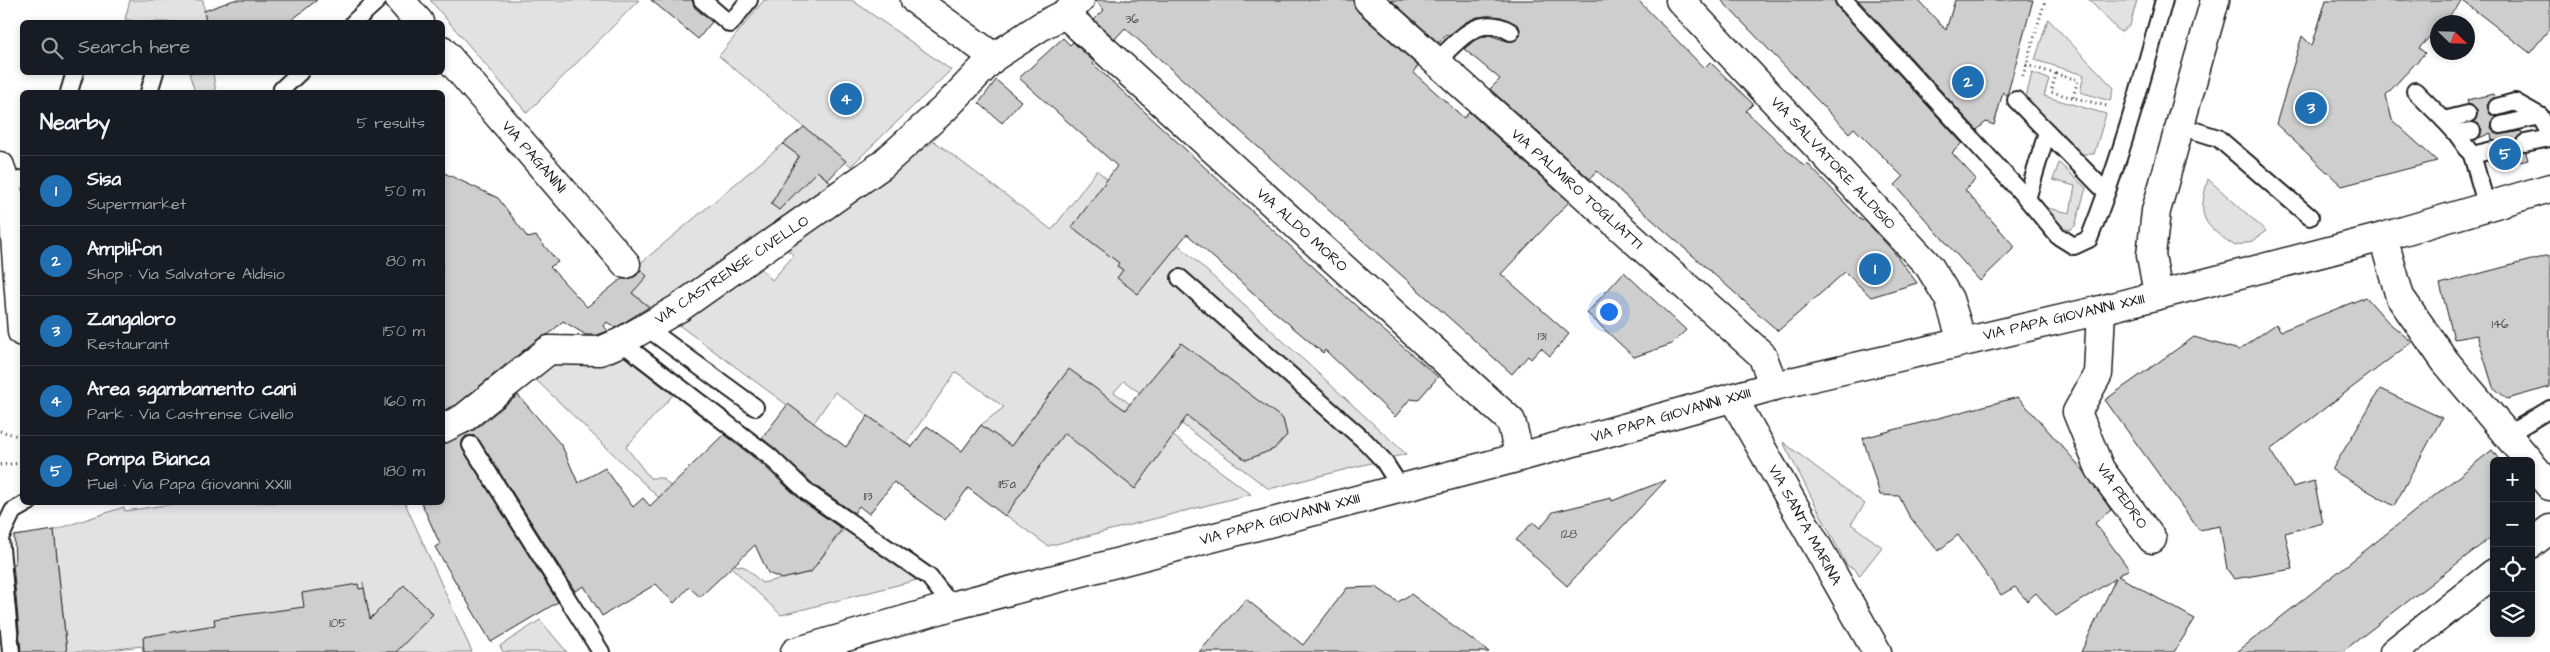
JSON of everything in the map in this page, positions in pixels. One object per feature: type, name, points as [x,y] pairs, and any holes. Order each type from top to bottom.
[{"type":"street","points":[[400,0],[417,20]]},
{"type":"street","points":[[915,0],[994,56]]},
{"type":"street","name":"VIA PALMIRO TOGLIATTI","points":[[1368,0],[1762,355],[1774,386]]},
{"type":"street","name":"VIA SALVATORE ALDISIO","points":[[1680,0],[1929,266],[1949,299],[1962,341]]},
{"type":"street","points":[[2158,294],[2151,255],[2156,211],[2215,0]]},
{"type":"street","name":"VIA CASTRENSE CIVELLO","points":[[445,428],[464,418],[549,350],[600,351],[621,342],[647,328],[771,245],[882,165],[944,109],[994,56],[1073,7]]},
{"type":"street","name":"VIA ALDO MORO","points":[[1073,7],[1511,421],[1520,457]]},
{"type":"street","name":"VIA PAGANINI","points":[[445,53],[626,264]]},
{"type":"street","points":[[10,177],[20,305]]},
{"type":"street","name":"VIA PAPA GIOVANNI XXIII","points":[[795,652],[952,606],[1520,457],[1774,386],[2101,310],[2383,237],[2550,188]]},
{"type":"street","points":[[2383,237],[2400,297],[2445,361],[2525,457]]},
{"type":"street","name":"VIA PEDRO","points":[[2101,310],[2098,374],[2077,412],[2100,468],[2152,539]]},
{"type":"street","name":"VIA SANTA MARINA","points":[[1733,398],[1876,652]]},
{"type":"street","points":[[2535,469],[2550,486]]},
{"type":"street","points":[[2535,541],[2550,529]]},
{"type":"street","points":[[2394,652],[2490,576]]},
{"type":"lane","points":[[356,20],[378,0]]},
{"type":"lane","points":[[702,0],[730,24],[749,0]]},
{"type":"lane","points":[[1844,0],[2027,199],[2058,236],[2074,246],[2089,239],[2132,112],[2164,0]]},
{"type":"lane","points":[[1436,62],[1472,28],[1491,25],[1512,32]]},
{"type":"lane","points":[[70,90],[74,75]]},
{"type":"lane","points":[[150,90],[154,75]]},
{"type":"lane","points":[[282,90],[297,75]]},
{"type":"lane","points":[[2415,91],[2456,133],[2472,155],[2486,207]]},
{"type":"lane","points":[[2016,100],[2106,192]]},
{"type":"lane","points":[[2498,107],[2515,102],[2540,116],[2550,134]]},
{"type":"lane","points":[[2444,120],[2468,114]]},
{"type":"lane","points":[[2501,124],[2540,116]]},
{"type":"lane","points":[[2180,126],[2218,138],[2310,217]]},
{"type":"lane","points":[[2456,133],[2472,131]]},
{"type":"lane","points":[[2027,199],[2047,132]]},
{"type":"lane","points":[[2525,143],[2550,138]]},
{"type":"lane","points":[[2472,155],[2493,150]]},
{"type":"lane","points":[[1180,278],[1366,442],[1383,460],[1401,488]]},
{"type":"lane","points":[[647,328],[755,407]]},
{"type":"lane","points":[[621,342],[769,456],[808,492],[929,577],[952,606]]},
{"type":"lane","points":[[2507,435],[2550,409]]},
{"type":"lane","points":[[471,445],[601,652]]},
{"type":"lane","points":[[11,652],[0,538],[13,511],[24,505]]},
{"type":"path","points":[[2016,100],[2045,0]]},
{"type":"path","points":[[2026,65],[2078,80],[2074,97]]},
{"type":"path","points":[[2056,74],[2051,92],[2132,112]]},
{"type":"path","points":[[0,431],[20,436]]},
{"type":"path","points":[[0,465],[20,463]]},
{"type":"shaded area","points":[[130,0],[203,0],[206,20],[129,20],[125,19]]},
{"type":"shaded area","points":[[430,0],[639,0],[527,113]]},
{"type":"shaded area","points":[[764,0],[852,0],[951,70],[851,166],[719,56]]},
{"type":"shaded area","points":[[2089,0],[2137,0],[2130,25],[2120,32]]},
{"type":"shaded area","points":[[2048,19],[2114,88],[2110,101],[2080,92],[2084,75],[2035,60]]},
{"type":"shaded area","points":[[2032,73],[2049,79],[2044,96],[2106,114],[2094,154],[2077,154],[2025,101]]},
{"type":"shaded area","points":[[190,75],[213,75],[216,90],[194,90]]},
{"type":"shaded area","points":[[934,141],[1052,230],[1097,170],[1406,454],[1269,489],[1124,381],[1114,392],[1251,494],[1048,546],[947,472],[981,425],[1004,407],[956,372],[906,443],[835,392],[813,424],[676,323],[756,263],[772,280],[794,255],[780,245],[856,197]]},
{"type":"shaded area","points":[[783,144],[799,156],[797,160],[817,171],[835,186],[767,240],[652,309],[618,282]]},
{"type":"shaded area","points":[[2059,163],[2086,188],[2075,226],[2069,230],[2061,226],[2043,207],[2070,213],[2075,186],[2053,180]]},
{"type":"shaded area","points":[[2208,179],[2266,231],[2252,241],[2235,246],[2215,232],[2205,219],[2203,212]]},
{"type":"shaded area","points":[[624,356],[673,395],[626,447],[650,478],[662,478],[676,491],[735,565],[745,567],[762,583],[811,572],[811,566],[818,562],[846,527],[917,580],[781,615],[532,376],[563,358]]},
{"type":"shaded area","points":[[1783,442],[1865,504],[1851,524],[1882,547],[1859,576],[1855,569],[1847,566]]},
{"type":"shaded area","points":[[165,505],[406,505],[472,652],[375,652],[363,582],[374,652],[143,652],[142,646],[93,652],[67,652],[54,530],[124,507],[125,511]]},
{"type":"shaded area","points":[[540,620],[567,652],[503,652],[500,646]]},
{"type":"building","points":[[234,0],[317,0],[292,20],[206,20],[204,11]]},
{"type":"building","points":[[651,0],[692,0],[695,8],[712,22],[698,39]]},
{"type":"building","points":[[1095,0],[1353,0],[1358,12],[1418,66],[1413,72],[1464,118],[1469,112],[1569,202],[1501,274],[1569,334],[1550,356],[1541,348],[1531,359],[1528,356],[1512,374],[1125,28],[1115,39],[1094,20],[1104,10]]},
{"type":"building","points":[[1391,0],[1638,0],[1704,68],[1710,62],[1753,104],[1746,111],[1804,166],[1807,163],[1862,221],[1864,219],[1893,251],[1917,283],[1871,297],[1845,272],[1778,331],[1597,171],[1590,179],[1490,89],[1500,79],[1464,49],[1475,40],[1489,35],[1507,41],[1516,40],[1520,36],[1519,26],[1501,17],[1477,17],[1464,23],[1449,36],[1446,34],[1439,43]]},
{"type":"building","points":[[1721,0],[1834,0],[1837,7],[1962,143],[1952,153],[1976,179],[1965,190],[2015,247],[1980,281],[1895,185],[1903,177],[1854,128],[1849,133]]},
{"type":"building","points":[[1858,0],[1918,0],[1946,30],[1955,0],[2033,0],[2007,96],[2003,92],[1994,125],[1986,122],[1977,130]]},
{"type":"building","points":[[2326,0],[2550,0],[2550,28],[2530,53],[2463,1],[2450,15],[2430,15],[2430,36],[2419,48],[2425,53],[2386,95],[2392,120],[2437,161],[2342,186],[2276,124],[2302,36],[2312,46]]},
{"type":"building","points":[[1063,38],[1070,45],[1073,42],[1094,62],[1093,64],[1265,223],[1375,323],[1438,377],[1418,400],[1410,399],[1395,417],[1325,350],[1323,353],[1187,234],[1138,294],[1117,278],[1123,270],[1117,266],[1119,263],[1072,227],[1117,166],[1019,78]]},
{"type":"building","points":[[996,80],[1021,101],[1002,123],[979,103]]},
{"type":"building","points":[[2493,94],[2494,98],[2487,105],[2490,114],[2496,117],[2492,122],[2491,128],[2499,135],[2521,131],[2522,134],[2516,139],[2515,145],[2518,150],[2526,153],[2528,160],[2498,167],[2496,159],[2503,152],[2501,144],[2492,140],[2491,133],[2479,138],[2482,129],[2474,122],[2478,111],[2475,107],[2468,104],[2467,100]]},
{"type":"building","points":[[804,127],[846,161],[828,180],[817,171],[779,210],[771,204],[799,156],[783,144]]},
{"type":"building","points":[[445,173],[498,198],[528,238],[536,236],[558,262],[550,267],[587,307],[621,279],[629,279],[636,276],[641,270],[647,276],[632,293],[649,307],[615,328],[607,322],[604,326],[608,331],[597,335],[586,335],[563,321],[549,334],[539,338],[456,405],[445,410]]},
{"type":"building","points":[[2550,255],[2550,387],[2507,399],[2493,387],[2477,335],[2454,339],[2440,284]]},
{"type":"building","points":[[1624,272],[1686,330],[1672,344],[1634,357],[1587,313]]},
{"type":"building","points":[[2366,297],[2388,322],[2412,342],[2270,450],[2293,487],[2314,481],[2323,523],[2285,533],[2293,569],[2234,579],[2227,569],[2220,526],[2199,530],[2105,400],[2194,337],[2239,350],[2276,324],[2281,331]]},
{"type":"building","points":[[1181,343],[1283,419],[1287,435],[1274,449],[1246,460],[1187,416],[1135,489],[1064,433],[1005,516],[968,488],[945,520],[894,482],[869,514],[859,506],[854,513],[814,485],[762,438],[788,404],[846,447],[868,416],[912,447],[927,426],[962,451],[981,425],[1011,446],[1069,369],[1125,410]]},
{"type":"building","points":[[2380,389],[2442,418],[2394,506],[2332,470]]},
{"type":"building","points":[[518,395],[562,446],[578,483],[605,468],[633,507],[643,498],[650,506],[724,434],[762,464],[802,501],[842,529],[811,572],[782,579],[768,573],[755,545],[700,597],[689,587],[674,603],[656,584],[602,616],[584,586],[575,591],[479,440],[475,436],[466,436],[462,441],[463,450],[558,602],[491,642],[435,547],[440,544],[422,505],[445,505],[445,443],[474,430]]},
{"type":"building","points":[[2018,397],[2084,471],[2111,510],[2095,523],[2129,569],[2118,576],[2195,619],[2174,652],[2081,652],[2116,578],[2056,616],[2036,593],[2027,601],[2015,587],[2001,595],[1958,535],[1938,551],[1909,516],[1899,496],[1880,495],[1863,438]]},
{"type":"building","points":[[2492,450],[2497,457],[2490,457],[2490,538],[2342,652],[2237,652]]},
{"type":"building","points":[[1666,480],[1567,586],[1516,540],[1533,522],[1540,528],[1553,512],[1611,498],[1612,501]]},
{"type":"building","points":[[54,530],[67,652],[21,652],[13,564],[15,564],[14,536]]},
{"type":"building","points":[[358,584],[359,589],[364,588],[370,619],[404,585],[433,614],[396,652],[144,652],[143,637],[215,625],[214,619],[304,607],[302,593]]},
{"type":"building","points":[[1376,587],[1398,602],[1411,594],[1489,652],[1199,652],[1246,599],[1303,645],[1347,588]]},
{"type":"place","name":"Amplifon","points":[[1968,82]]},
{"type":"place","name":"Area sgambamento cani","points":[[846,99]]},
{"type":"place","name":"Zangaloro","points":[[2311,108]]},
{"type":"place","name":"Pompa Bianca","points":[[2505,154]]},
{"type":"place","name":"Sisa","points":[[1875,269]]}]
